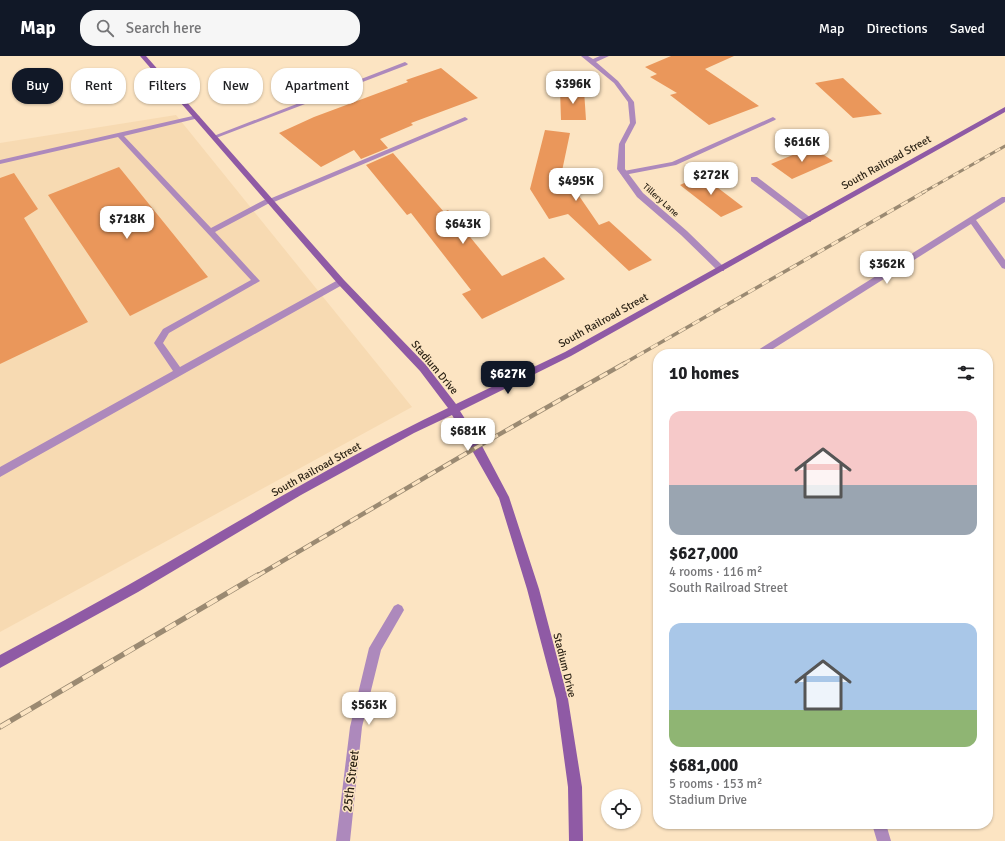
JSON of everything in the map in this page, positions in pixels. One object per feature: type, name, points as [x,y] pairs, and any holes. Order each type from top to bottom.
[{"type":"street","name":"Stadium Drive","points":[[142,56],[271,200],[341,282],[423,368],[454,409],[477,447],[504,497],[533,589],[562,699],[575,787],[576,841]]},
{"type":"street","name":"Tillery Lane","points":[[584,56],[616,82],[631,102],[633,122],[622,144],[621,169],[640,195],[684,233],[721,269]]},
{"type":"street","points":[[592,61],[606,56]]},
{"type":"street","points":[[214,137],[405,64]]},
{"type":"street","name":"South Railroad Street","points":[[0,662],[134,588],[297,492],[411,430],[568,354],[721,269],[773,238],[808,220],[865,186],[1005,109]]},
{"type":"street","points":[[0,162],[197,117]]},
{"type":"street","points":[[210,232],[271,200],[465,119]]},
{"type":"street","points":[[624,173],[674,164],[773,119]]},
{"type":"street","points":[[120,135],[256,281],[166,331],[158,343],[179,372]]},
{"type":"street","points":[[754,179],[808,220]]},
{"type":"street","points":[[766,349],[1005,199]]},
{"type":"street","points":[[972,220],[1005,266]]},
{"type":"street","points":[[0,472],[341,282]]},
{"type":"street","name":"25th Street","points":[[343,841],[356,727],[359,713],[375,648],[398,610]]},
{"type":"street","points":[[880,829],[884,841]]},
{"type":"shaded area","points":[[176,115],[412,407],[0,632],[0,143]]},
{"type":"building","points":[[671,56],[734,56],[705,69],[759,106],[709,125],[670,95],[677,93],[650,77],[657,74],[645,67]]},
{"type":"building","points":[[441,68],[478,98],[411,123],[413,125],[380,139],[388,148],[361,159],[354,150],[321,167],[279,133],[314,117],[349,104],[363,104],[363,99],[408,82],[406,80]]},
{"type":"building","points":[[843,78],[882,114],[853,118],[815,83]]},
{"type":"building","points":[[560,89],[584,90],[586,120],[561,120]]},
{"type":"building","points":[[545,130],[570,133],[562,171],[599,225],[609,221],[652,260],[629,271],[568,214],[549,219],[530,189]]},
{"type":"building","points":[[812,147],[833,161],[792,179],[771,164]]},
{"type":"building","points":[[393,153],[444,212],[448,210],[502,276],[544,257],[565,279],[482,319],[462,294],[471,290],[411,213],[407,215],[366,165]]},
{"type":"building","points":[[119,167],[208,277],[130,316],[48,195]]},
{"type":"building","points":[[14,173],[38,209],[24,218],[88,322],[0,364],[0,178]]},
{"type":"building","points":[[701,175],[743,207],[721,217],[680,185]]},
{"type":"railway","points":[[922,193],[1005,146]]},
{"type":"railway","points":[[623,364],[924,192]]},
{"type":"railway","points":[[257,576],[477,447],[625,363]]},
{"type":"railway","points":[[0,727],[258,575]]}]
